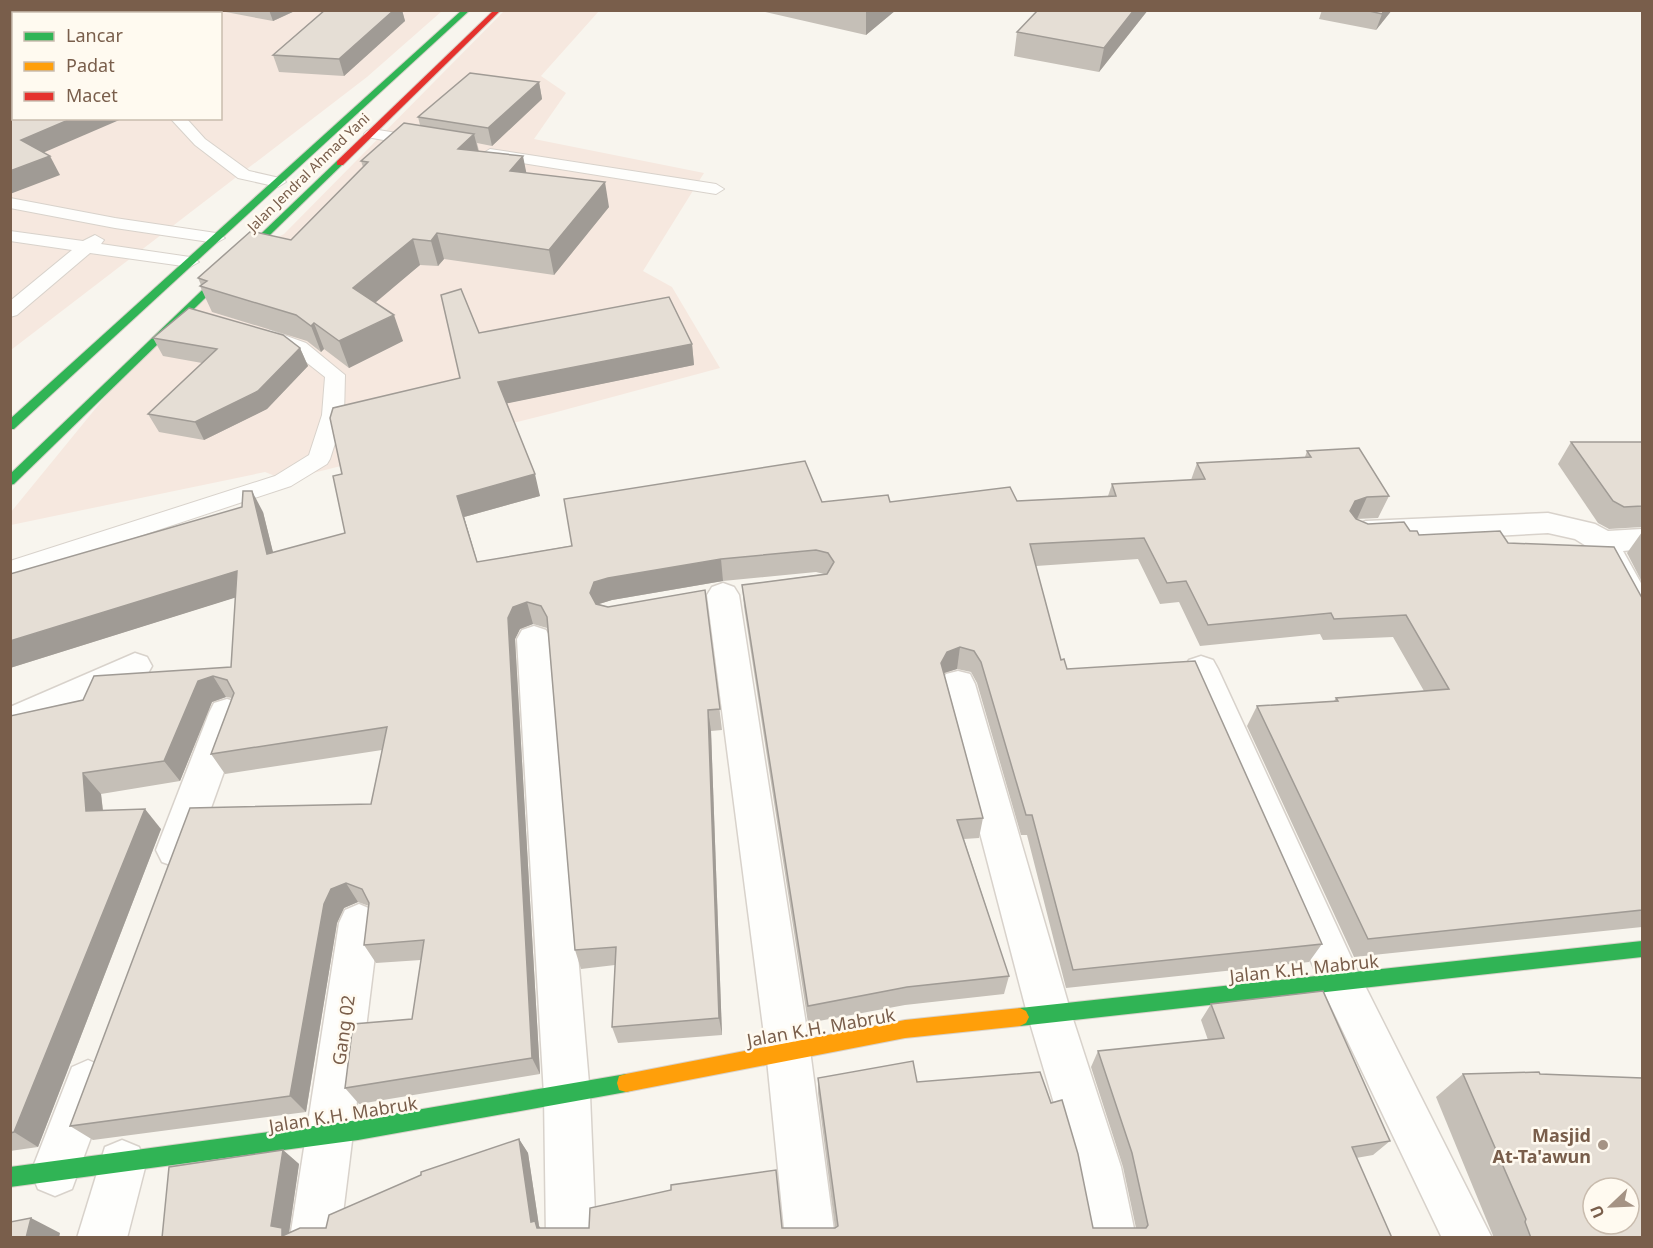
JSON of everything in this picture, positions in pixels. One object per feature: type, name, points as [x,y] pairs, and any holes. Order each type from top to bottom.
[{"type":"main road","name":"Jalan Jendral Ahmad Yani","points":[[10,426],[467,10]]},
{"type":"main road","name":"Jalan Jendral Ahmad Yani","points":[[10,481],[498,10]]},
{"type":"main road","name":"Jalan K.H. Mabruk","points":[[10,1177],[328,1136],[567,1095],[788,1050],[905,1029],[1642,949]]},
{"type":"street","points":[[1357,532],[1548,523],[1584,531],[1603,542],[1642,614]]},
{"type":"street","points":[[1603,542],[1642,539]]},
{"type":"street","points":[[724,596],[788,1050],[810,1238]]},
{"type":"street","points":[[534,639],[567,1095],[571,1238]]},
{"type":"street","points":[[10,723],[135,666]]},
{"type":"street","points":[[1201,669],[1341,982],[1468,1238]]},
{"type":"street","points":[[958,684],[1048,1013],[1097,1167],[1111,1238]]},
{"type":"street","points":[[164,880],[227,712]]},
{"type":"street","name":"Gang 02","points":[[315,1238],[359,923]]},
{"type":"street","points":[[55,1172],[101,1048]]},
{"type":"street","points":[[102,1238],[122,1164]]},
{"type":"lane","points":[[179,120],[200,142],[244,175],[278,182]]},
{"type":"lane","points":[[372,134],[440,146]]},
{"type":"lane","points":[[474,152],[716,189]]},
{"type":"lane","points":[[10,203],[115,224],[216,238]]},
{"type":"lane","points":[[10,311],[115,224]]},
{"type":"lane","points":[[10,236],[190,262]]},
{"type":"lane","points":[[184,313],[206,319]]},
{"type":"lane","points":[[10,570],[283,481],[319,459],[333,415],[335,375],[298,347],[249,330]]},
{"type":"shaded area","points":[[11,11],[442,11],[367,77],[11,350]]},
{"type":"shaded area","points":[[504,11],[599,11],[541,76],[566,93],[534,139],[704,173],[643,271],[672,287],[720,368],[553,413],[285,480],[265,472],[11,525],[11,512],[127,370],[242,255],[284,234]]},
{"type":"building","points":[[325,10],[394,10],[339,59],[273,55]]},
{"type":"building","points":[[1038,10],[1134,10],[1104,48],[1017,32]]},
{"type":"building","points":[[1365,10],[1384,10],[1382,14]]},
{"type":"building","points":[[470,73],[539,82],[488,128],[418,117]]},
{"type":"building","points":[[12,106],[12,120],[68,120],[21,140],[50,156],[10,171],[10,107]]},
{"type":"building","points":[[404,123],[474,134],[458,149],[523,156],[510,171],[605,182],[549,250],[437,233],[431,241],[413,239],[353,288],[394,315],[339,341],[314,323],[311,326],[296,315],[200,286],[207,281],[198,278],[251,231],[291,240],[368,162],[361,161]]},
{"type":"building","points":[[461,289],[479,333],[669,297],[692,344],[498,382],[535,474],[457,496],[477,562],[572,546],[564,499],[805,461],[822,502],[888,495],[890,502],[1010,487],[1017,501],[1116,496],[1112,484],[1205,479],[1197,463],[1311,457],[1307,451],[1359,448],[1389,496],[1367,497],[1355,501],[1350,511],[1356,519],[1368,524],[1404,522],[1410,531],[1417,531],[1419,535],[1500,531],[1508,543],[1614,547],[1642,598],[1642,910],[1368,939],[1257,706],[1338,701],[1336,698],[1449,689],[1406,615],[1334,619],[1331,613],[1208,625],[1186,581],[1167,583],[1144,538],[1030,544],[1061,660],[1064,659],[1067,669],[1195,661],[1322,944],[1073,970],[1032,815],[1026,815],[981,662],[974,651],[960,647],[947,652],[941,663],[983,818],[957,820],[1009,976],[907,987],[808,1006],[742,585],[827,574],[834,562],[828,553],[816,550],[721,559],[608,578],[594,582],[590,593],[596,604],[608,607],[705,590],[720,709],[708,710],[719,1018],[612,1027],[616,947],[575,950],[547,617],[541,606],[527,602],[513,607],[508,618],[532,1058],[345,1088],[353,1024],[412,1019],[424,940],[364,945],[369,903],[362,889],[346,883],[331,889],[324,904],[290,1096],[70,1126],[190,808],[371,804],[387,727],[211,754],[234,693],[227,680],[213,676],[198,681],[164,761],[83,773],[86,811],[145,809],[14,1132],[10,1133],[10,716],[83,700],[94,676],[231,667],[237,571],[10,641],[10,574],[242,507],[243,491],[252,491],[267,554],[345,533],[333,476],[342,474],[330,418],[333,408],[460,378],[441,295]]},
{"type":"building","points":[[189,308],[283,335],[300,348],[258,391],[195,422],[148,414],[217,349],[153,338]]},
{"type":"building","points":[[1571,442],[1642,442],[1642,506],[1624,507],[1613,501]]},
{"type":"building","points":[[1323,991],[1390,1141],[1352,1147],[1392,1238],[162,1238],[169,1167],[283,1150],[271,1226],[282,1228],[282,1236],[300,1228],[326,1228],[329,1215],[421,1175],[421,1172],[519,1139],[531,1222],[535,1221],[537,1228],[589,1228],[590,1208],[671,1190],[671,1185],[776,1170],[782,1228],[835,1228],[838,1226],[818,1078],[913,1061],[917,1082],[1040,1072],[1051,1103],[1062,1100],[1078,1154],[1093,1228],[1146,1228],[1148,1225],[1132,1153],[1098,1051],[1224,1038],[1211,1004]]},
{"type":"building","points":[[1539,1072],[1540,1074],[1642,1078],[1642,1238],[1531,1238],[1526,1219],[1463,1074]]},
{"type":"building","points":[[31,1218],[26,1238],[10,1238],[10,1222]]},
{"type":"traffic: fast","points":[[10,426],[467,10]]},
{"type":"traffic: fast","points":[[10,481],[340,163]]},
{"type":"traffic: fast","points":[[1020,1017],[1642,949]]},
{"type":"traffic: fast","points":[[10,1177],[358,1130],[626,1083]]},
{"type":"traffic: slow","points":[[626,1083],[905,1029],[1020,1017]]},
{"type":"traffic: jam","points":[[340,163],[498,10]]},
{"type":"place","name":"Masjid At-Ta'awun","points":[[1603,1145]]}]
